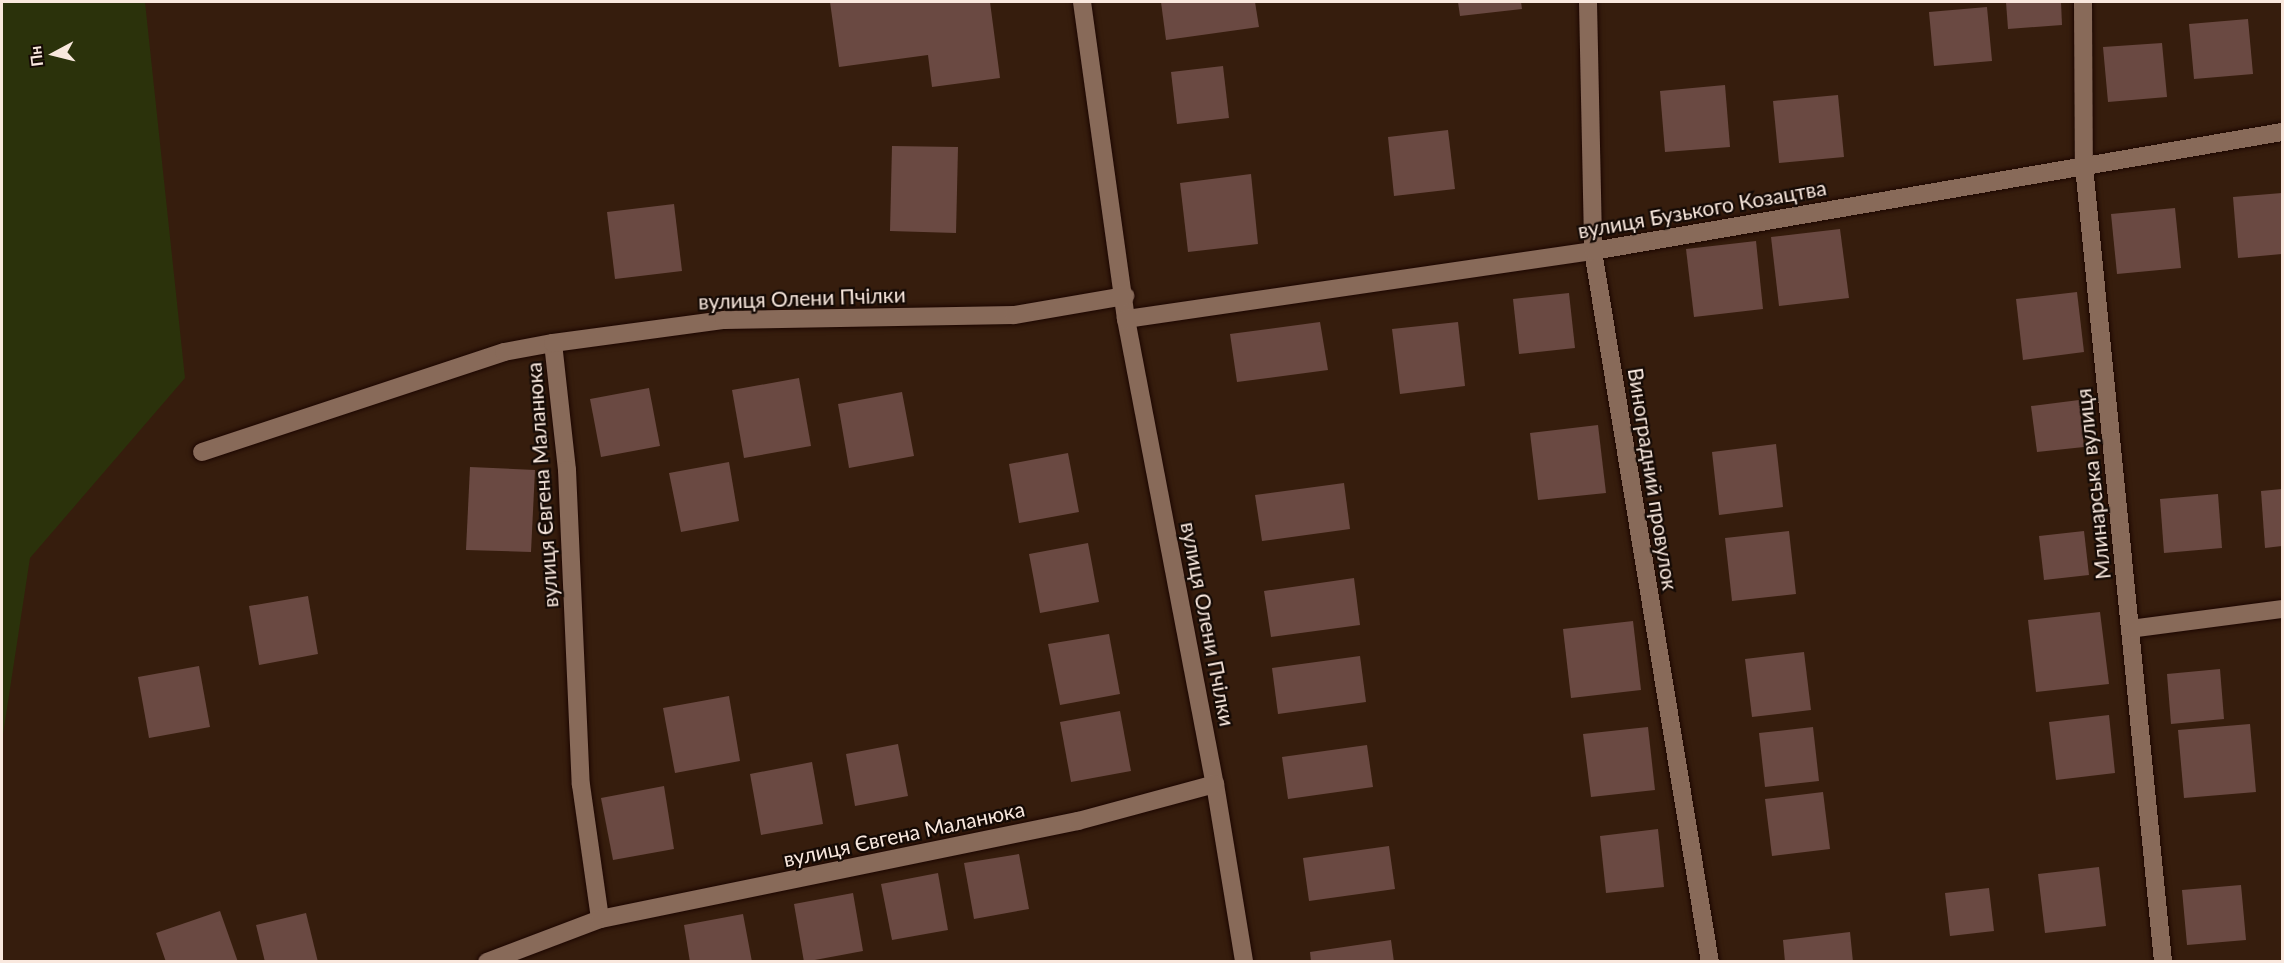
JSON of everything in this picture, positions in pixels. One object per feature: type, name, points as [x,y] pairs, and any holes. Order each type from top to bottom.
[{"type":"street","name":"вулиця Олени Пчілки","points":[[1082,2],[1125,296],[1126,319],[1215,784],[1244,962]]},
{"type":"street","name":"Виноградний провулок","points":[[1588,2],[1593,250],[1710,962]]},
{"type":"street","name":"Млинарська вулиця","points":[[2083,2],[2084,166],[2163,962]]},
{"type":"street","name":"вулиця Бузького Козацтва","points":[[1126,319],[1593,250],[2283,132]]},
{"type":"street","name":"вулиця Олени Пчілки","points":[[553,343],[724,320],[1014,315],[1125,296]]},
{"type":"street","name":"вулиця Євгена Маланюка","points":[[202,452],[504,352],[553,343],[567,470],[580,785],[600,919]]},
{"type":"street","points":[[2130,629],[2283,609]]},
{"type":"street","name":"вулиця Євгена Маланюка","points":[[487,962],[600,919],[1078,821],[1215,784]]},
{"type":"green space","points":[[2,2],[145,2],[185,378],[30,558],[2,741]]},
{"type":"building","points":[[830,2],[990,2],[1000,78],[932,87],[928,55],[839,67]]},
{"type":"building","points":[[1161,2],[1255,2],[1259,27],[1166,40]]},
{"type":"building","points":[[1458,2],[1521,2],[1522,9],[1460,16]]},
{"type":"building","points":[[2006,2],[2061,2],[2062,25],[2008,29]]},
{"type":"building","points":[[1987,7],[1992,61],[1934,66],[1929,12]]},
{"type":"building","points":[[2248,19],[2253,74],[2194,79],[2189,24]]},
{"type":"building","points":[[2162,43],[2167,97],[2108,102],[2103,47]]},
{"type":"building","points":[[1223,66],[1229,118],[1177,124],[1171,72]]},
{"type":"building","points":[[1725,85],[1730,147],[1665,152],[1660,91]]},
{"type":"building","points":[[1838,95],[1844,157],[1779,163],[1773,101]]},
{"type":"building","points":[[1448,130],[1455,189],[1394,196],[1388,137]]},
{"type":"building","points":[[892,146],[958,147],[956,233],[890,231]]},
{"type":"building","points":[[1251,174],[1258,244],[1188,252],[1180,183]]},
{"type":"building","points":[[2282,193],[2282,254],[2238,258],[2233,197]]},
{"type":"building","points":[[674,204],[682,271],[615,279],[607,212]]},
{"type":"building","points":[[2175,208],[2181,268],[2117,274],[2111,214]]},
{"type":"building","points":[[1840,229],[1849,298],[1779,306],[1771,237]]},
{"type":"building","points":[[1756,241],[1763,309],[1694,317],[1686,249]]},
{"type":"building","points":[[2077,292],[2084,352],[2023,360],[2016,299]]},
{"type":"building","points":[[1569,293],[1575,348],[1519,354],[1513,299]]},
{"type":"building","points":[[1320,322],[1328,370],[1237,382],[1230,334]]},
{"type":"building","points":[[1458,322],[1465,386],[1400,394],[1392,329]]},
{"type":"building","points":[[799,378],[811,446],[744,458],[732,390]]},
{"type":"building","points":[[649,388],[660,446],[601,457],[590,399]]},
{"type":"building","points":[[902,392],[914,456],[849,468],[838,404]]},
{"type":"building","points":[[2079,400],[2084,447],[2037,452],[2031,406]]},
{"type":"building","points":[[1598,425],[1606,493],[1538,500],[1530,433]]},
{"type":"building","points":[[1776,444],[1783,507],[1719,515],[1712,452]]},
{"type":"building","points":[[1068,453],[1079,512],[1019,523],[1009,464]]},
{"type":"building","points":[[729,462],[739,521],[681,532],[669,473]]},
{"type":"building","points":[[470,467],[535,470],[531,552],[466,550]]},
{"type":"building","points":[[1344,483],[1350,529],[1262,541],[1255,495]]},
{"type":"building","points":[[2282,489],[2282,546],[2265,548],[2261,491]]},
{"type":"building","points":[[2218,494],[2222,548],[2164,553],[2160,499]]},
{"type":"building","points":[[1789,531],[1796,594],[1732,601],[1725,538]]},
{"type":"building","points":[[2084,531],[2089,575],[2044,580],[2039,536]]},
{"type":"building","points":[[1088,543],[1099,602],[1040,613],[1029,554]]},
{"type":"building","points":[[1354,578],[1360,625],[1271,637],[1264,591]]},
{"type":"building","points":[[308,596],[318,654],[259,665],[249,606]]},
{"type":"building","points":[[2100,612],[2109,684],[2036,692],[2028,620]]},
{"type":"building","points":[[1633,621],[1641,690],[1571,698],[1563,629]]},
{"type":"building","points":[[1109,634],[1120,694],[1060,705],[1048,644]]},
{"type":"building","points":[[1804,652],[1811,710],[1752,717],[1745,659]]},
{"type":"building","points":[[1360,656],[1366,702],[1278,714],[1272,668]]},
{"type":"building","points":[[199,666],[210,727],[149,738],[138,677]]},
{"type":"building","points":[[2220,669],[2224,719],[2171,724],[2167,674]]},
{"type":"building","points":[[729,696],[740,761],[675,773],[663,708]]},
{"type":"building","points":[[1120,711],[1131,771],[1071,782],[1060,722]]},
{"type":"building","points":[[2109,715],[2115,773],[2056,780],[2049,722]]},
{"type":"building","points":[[2250,724],[2256,792],[2184,798],[2178,730]]},
{"type":"building","points":[[1648,727],[1655,790],[1591,797],[1583,734]]},
{"type":"building","points":[[1813,727],[1819,781],[1765,787],[1759,733]]},
{"type":"building","points":[[898,744],[908,796],[855,806],[846,754]]},
{"type":"building","points":[[1367,745],[1373,787],[1288,799],[1282,757]]},
{"type":"building","points":[[812,762],[823,824],[761,835],[750,774]]},
{"type":"building","points":[[664,786],[674,849],[613,860],[601,798]]},
{"type":"building","points":[[1823,792],[1830,849],[1772,856],[1765,799]]},
{"type":"building","points":[[1658,829],[1664,887],[1606,893],[1600,836]]},
{"type":"building","points":[[1389,846],[1395,889],[1309,901],[1303,858]]},
{"type":"building","points":[[1019,854],[1029,909],[974,919],[964,863]]},
{"type":"building","points":[[2099,867],[2106,926],[2045,933],[2038,874]]},
{"type":"building","points":[[938,873],[948,930],[892,940],[881,884]]},
{"type":"building","points":[[2241,885],[2246,940],[2187,945],[2182,890]]},
{"type":"building","points":[[1989,888],[1994,931],[1950,936],[1945,893]]},
{"type":"building","points":[[853,893],[863,951],[804,962],[794,904]]},
{"type":"building","points":[[220,911],[238,962],[166,962],[156,933]]},
{"type":"building","points":[[306,913],[318,962],[265,962],[256,925]]},
{"type":"building","points":[[743,914],[752,962],[690,962],[684,925]]},
{"type":"building","points":[[1850,932],[1853,962],[1785,962],[1783,940]]},
{"type":"building","points":[[1391,940],[1394,962],[1311,962],[1310,952]]}]
